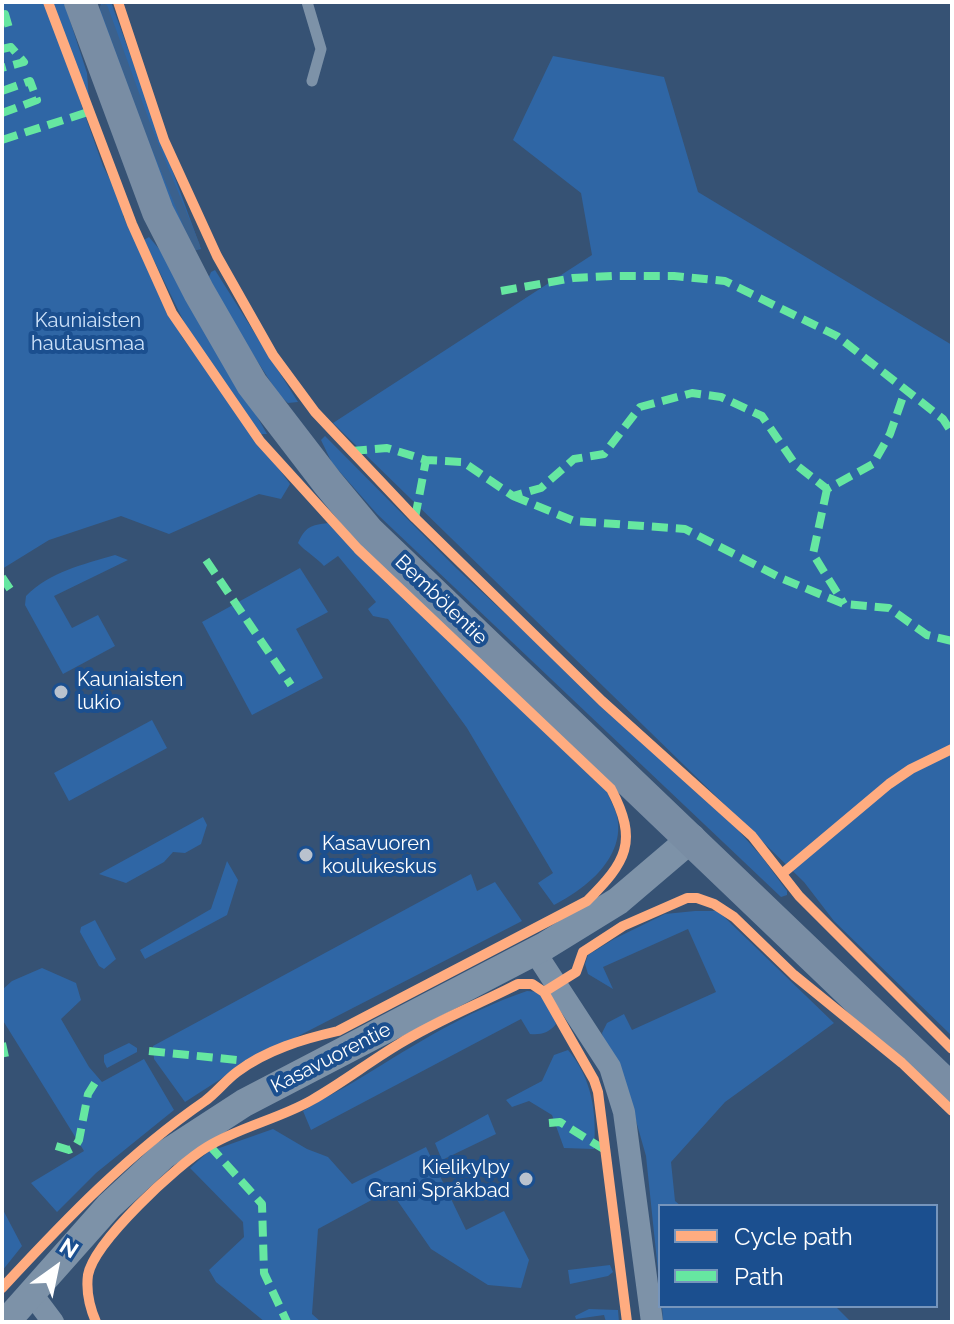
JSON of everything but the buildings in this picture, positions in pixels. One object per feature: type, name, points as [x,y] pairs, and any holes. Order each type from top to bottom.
[{"type":"main road","name":"Bembölentie","points":[[80,2],[158,212],[252,384],[318,471],[368,531],[952,1090]]},
{"type":"street","name":"Kasavuorentie","points":[[6,1322],[127,1188],[164,1155],[244,1103],[535,952],[618,901],[692,838]]},
{"type":"street","points":[[535,952],[610,1067],[626,1126],[652,1322]]},
{"type":"street","points":[[32,1294],[53,1322]]},
{"type":"lane","points":[[307,2],[321,49],[312,81]]},
{"type":"green space","name":"Kauniaisten hautausmaa","points":[[2,2],[45,2],[103,166],[123,205],[123,216],[182,337],[290,484],[281,499],[259,494],[169,534],[121,516],[49,540],[2,569]]},
{"type":"green space","points":[[52,2],[64,2],[87,73],[87,102]]},
{"type":"green space","points":[[101,2],[111,2],[201,249],[191,246],[154,166],[100,12]]},
{"type":"green space","points":[[553,56],[664,77],[698,192],[952,345],[952,1036],[834,921],[804,882],[333,423],[592,255],[581,193],[513,140]]},
{"type":"green space","points":[[149,237],[165,256],[267,434],[259,434],[186,326],[144,240]]},
{"type":"green space","points":[[215,270],[298,402],[288,403],[279,395],[227,314],[209,277]]},
{"type":"green space","points":[[325,436],[455,567],[737,829],[762,857],[787,895],[781,897],[377,514],[332,463],[321,440]]},
{"type":"green space","points":[[328,523],[607,792],[617,816],[615,845],[601,870],[579,890],[554,905],[538,883],[553,873],[467,728],[388,619],[373,616],[368,609],[376,602],[338,556],[324,566],[298,543],[309,528]]},
{"type":"green space","points":[[115,555],[128,560],[54,596],[72,628],[98,615],[115,646],[63,674],[25,605],[26,596],[56,575]]},
{"type":"green space","points":[[300,568],[328,612],[296,629],[323,678],[252,715],[202,622]]},
{"type":"green space","points":[[152,720],[167,748],[69,801],[54,773]]},
{"type":"green space","points":[[203,817],[207,825],[201,844],[185,853],[173,852],[164,862],[126,883],[99,874]]},
{"type":"green space","points":[[227,861],[238,880],[227,915],[145,959],[140,950],[211,909]]},
{"type":"green space","points":[[471,874],[477,891],[495,882],[522,921],[244,1064],[185,1102],[154,1059],[153,1046]]},
{"type":"green space","points":[[718,911],[834,1023],[725,1102],[671,1162],[675,1201],[679,1204],[658,1204],[658,1271],[646,1156],[621,1068],[604,1045],[602,1033],[607,1023],[624,1014],[632,1030],[716,992],[688,929],[603,967],[613,989],[588,974],[585,964],[588,955],[665,914]]},
{"type":"green space","points":[[95,920],[116,959],[104,969],[99,966],[80,932],[81,927]]},
{"type":"green space","points":[[42,968],[76,983],[81,1000],[61,1019],[89,1067],[102,1082],[144,1059],[174,1110],[96,1173],[57,1212],[31,1183],[84,1151],[2,1019],[2,990],[12,981]]},
{"type":"green space","points":[[527,991],[540,992],[552,1010],[556,1024],[551,1030],[530,1034],[521,1019],[311,1130],[303,1111],[442,1030],[482,1009]]},
{"type":"green space","points":[[129,1043],[137,1048],[137,1052],[107,1068],[104,1055]]},
{"type":"green space","points":[[568,1050],[588,1084],[595,1122],[594,1149],[564,1148],[552,1115],[529,1101],[512,1107],[506,1100],[542,1081],[554,1055]]},
{"type":"green space","points":[[488,1114],[496,1134],[442,1160],[435,1143]]},
{"type":"green space","points":[[273,1129],[328,1157],[352,1184],[426,1147],[466,1230],[504,1211],[529,1260],[521,1288],[488,1285],[431,1249],[390,1190],[318,1229],[312,1314],[321,1322],[265,1322],[216,1282],[209,1270],[244,1237],[243,1222],[190,1168],[208,1152]]},
{"type":"green space","points":[[2,1208],[22,1246],[2,1271]]},
{"type":"green space","points":[[610,1265],[613,1272],[608,1276],[570,1284],[568,1270]]},
{"type":"green space","points":[[662,1308],[837,1308],[851,1322],[663,1322]]},
{"type":"green space","points":[[589,1309],[618,1310],[619,1322],[606,1322],[604,1315],[576,1319],[575,1316]]},
{"type":"waterway","points":[[104,8],[148,129],[196,246]]},
{"type":"marked path","points":[[2,15],[5,14],[9,28],[2,30]]},
{"type":"marked path","points":[[2,49],[11,47],[24,62],[2,68]]},
{"type":"marked path","points":[[2,91],[30,81],[37,100],[2,113]]},
{"type":"marked path","points":[[2,140],[88,112]]},
{"type":"marked path","points":[[501,291],[573,278],[613,276],[674,276],[725,281],[837,336],[943,419],[952,433]]},
{"type":"marked path","points":[[351,451],[387,448],[426,460],[463,462],[513,496],[541,488],[574,459],[604,454],[640,407],[692,393],[721,397],[762,416],[795,464],[827,489],[873,464],[890,434],[905,391]]},
{"type":"marked path","points":[[415,518],[426,460]]},
{"type":"marked path","points":[[827,489],[813,554],[844,604]]},
{"type":"marked path","points":[[513,496],[574,521],[685,529],[783,579],[844,604],[889,608],[927,635],[952,641]]},
{"type":"marked path","points":[[206,560],[291,685]]},
{"type":"marked path","points":[[2,577],[10,589]]},
{"type":"marked path","points":[[2,1043],[5,1057]]},
{"type":"marked path","points":[[149,1051],[237,1060],[247,1065]]},
{"type":"marked path","points":[[56,1146],[69,1150],[75,1147],[88,1094],[98,1078]]},
{"type":"marked path","points":[[549,1123],[560,1122],[605,1150]]},
{"type":"marked path","points":[[209,1145],[262,1204],[264,1273],[287,1322]]},
{"type":"cycle path","points":[[2,1288],[124,1166],[237,1072],[285,1046],[338,1031],[587,901],[619,862],[626,837],[625,823],[611,789],[358,549],[260,441],[172,313],[132,224],[48,2]]},
{"type":"cycle path","points":[[118,2],[164,140],[217,256],[273,355],[315,412],[415,518],[602,701],[752,836],[799,896],[952,1049]]},
{"type":"cycle path","points":[[783,873],[889,784],[911,769],[952,749]]},
{"type":"cycle path","points":[[96,1322],[88,1287],[88,1275],[94,1261],[138,1205],[194,1156],[219,1140],[312,1100],[413,1036],[518,984],[532,984],[544,992],[576,972],[583,952],[623,926],[687,898],[714,904],[734,917],[794,975],[902,1063],[952,1111]]},
{"type":"cycle path","points":[[544,992],[598,1092],[627,1322]]},
{"type":"place","name":"Kauniaisten lukio","points":[[61,692]]},
{"type":"place","name":"Kasavuoren koulukeskus","points":[[306,855]]},
{"type":"place","name":"Kielikylpy Grani Språkbad","points":[[526,1179]]}]
